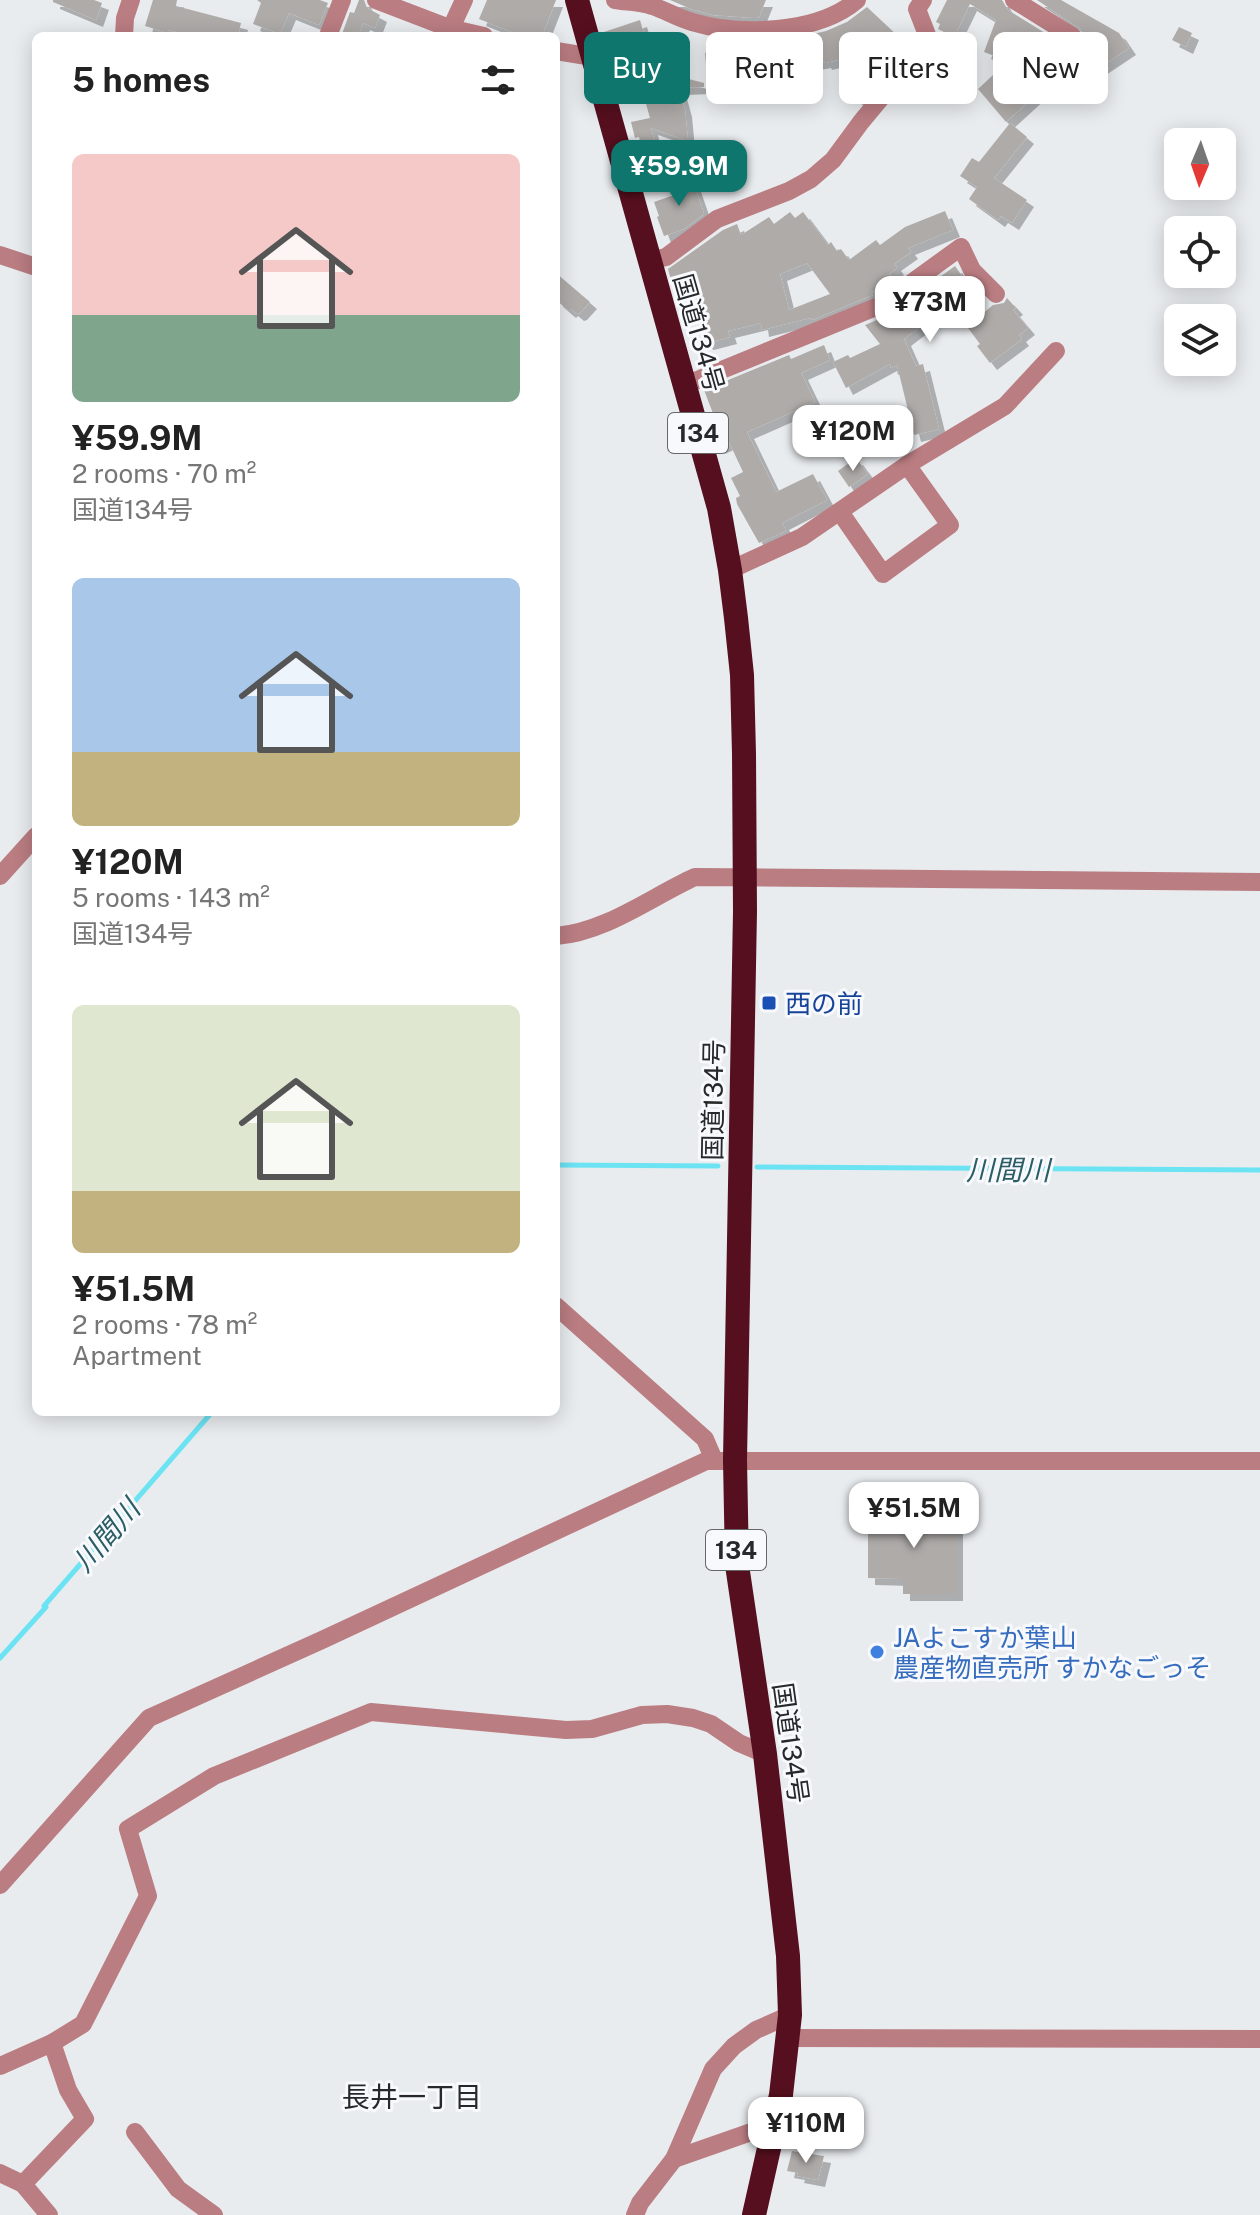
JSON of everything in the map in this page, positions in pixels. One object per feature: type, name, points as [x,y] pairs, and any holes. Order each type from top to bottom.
[{"type":"highway","name":"国道134号","points":[[577,0],[586,32]]},
{"type":"highway","name":"国道134号","points":[[606,104],[719,508],[730,570],[742,675],[745,878],[724,1460],[765,1754],[788,1956],[789,2026],[781,2095],[754,2215]]},
{"type":"street","points":[[124,32],[131,0]]},
{"type":"street","points":[[330,32],[342,0]]},
{"type":"street","points":[[376,0],[449,31],[464,0]]},
{"type":"street","points":[[615,0],[650,5],[703,25],[771,30],[831,17],[857,0]]},
{"type":"street","points":[[1014,0],[1066,32]]},
{"type":"street","points":[[650,261],[666,257],[717,219],[789,191],[811,179],[833,160],[929,40],[915,3]]},
{"type":"street","points":[[560,52],[584,56]]},
{"type":"street","points":[[685,385],[884,304],[961,247],[972,270],[996,294]]},
{"type":"street","points":[[0,255],[32,266]]},
{"type":"street","points":[[730,570],[802,537],[907,465],[1005,406],[1056,351]]},
{"type":"street","points":[[840,512],[883,574],[950,525],[907,465]]},
{"type":"street","points":[[0,876],[32,844]]},
{"type":"street","points":[[560,936],[570,935],[634,911],[695,877],[717,875],[745,878],[1260,882]]},
{"type":"street","points":[[560,1310],[705,1439],[724,1460]]},
{"type":"street","points":[[0,1885],[149,1718],[706,1461],[1260,1461]]},
{"type":"street","points":[[0,2066],[52,2043],[83,2024],[148,1896],[128,1829],[214,1776],[371,1712],[566,1730],[592,1729],[642,1715],[667,1714],[711,1724],[739,1743],[765,1754]]},
{"type":"street","points":[[641,2211],[674,2159],[713,2069],[734,2046],[756,2030],[789,2026],[1260,2039]]},
{"type":"street","points":[[49,2215],[8,2181],[85,2119],[68,2090],[52,2043]]},
{"type":"street","points":[[674,2159],[774,2124]]},
{"type":"street","points":[[135,2132],[178,2189],[214,2215]]},
{"type":"building","points":[[53,0],[94,0],[102,3],[96,20]]},
{"type":"building","points":[[153,0],[177,0],[176,6],[241,23],[239,32],[165,32],[145,26]]},
{"type":"building","points":[[257,0],[320,0],[328,3],[319,25],[289,13],[281,32],[275,32],[253,24],[261,3]]},
{"type":"building","points":[[359,0],[364,0],[367,8],[380,15],[375,28],[363,23],[360,32],[343,32],[350,12],[354,13]]},
{"type":"building","points":[[487,0],[556,0],[544,32],[512,32],[479,19]]},
{"type":"building","points":[[670,0],[766,0],[759,17],[755,18],[713,15]]},
{"type":"building","points":[[947,0],[1002,0],[1008,10],[1043,32],[993,32],[993,55],[984,52],[996,20],[970,4],[956,32],[944,32],[938,29],[940,24],[936,22]]},
{"type":"building","points":[[1037,0],[1061,0],[1119,33],[1129,48],[1108,62],[1108,32],[1083,32]]},
{"type":"building","points":[[867,7],[894,32],[839,32],[839,60],[825,63],[822,32],[847,22]]},
{"type":"building","points":[[640,20],[643,32],[604,32]]},
{"type":"building","points":[[1179,27],[1192,33],[1186,47],[1172,40]]},
{"type":"building","points":[[993,75],[993,104],[1026,104],[1006,122],[978,89]]},
{"type":"building","points":[[690,79],[704,83],[704,87],[690,88]]},
{"type":"building","points":[[646,104],[683,104],[688,141],[651,128],[656,148],[642,151],[631,122],[650,118]]},
{"type":"building","points":[[1010,123],[1027,137],[994,178],[1027,200],[1012,223],[1001,216],[998,220],[969,199],[977,187],[960,176],[972,158],[979,162]]},
{"type":"building","points":[[691,176],[704,214],[684,229],[664,236],[654,202],[680,193],[676,181]]},
{"type":"building","points":[[945,211],[953,230],[908,248],[911,252],[894,264],[897,268],[889,274],[892,278],[871,293],[873,295],[812,320],[762,330],[761,323],[728,331],[730,337],[707,343],[692,282],[673,287],[668,269],[723,230],[737,224],[741,235],[769,217],[774,224],[790,212],[795,218],[803,212],[828,245],[831,242],[837,251],[841,249],[849,260],[876,240],[880,245],[905,227]],"holes":[[[807,263],[830,294],[789,310],[780,274]]]},
{"type":"building","points":[[955,266],[962,276],[955,281],[980,316],[993,305],[1004,303],[1007,298],[1028,328],[1019,335],[1022,339],[990,363],[950,304],[904,339],[916,366],[923,364],[939,429],[914,435],[897,365],[891,368],[890,364],[846,388],[833,362],[880,344],[865,325],[884,317],[889,323],[936,286],[933,282]]},
{"type":"building","points":[[560,276],[590,302],[580,313],[569,311],[560,303]]},
{"type":"building","points":[[824,345],[830,360],[801,373],[815,402],[747,432],[776,492],[813,474],[827,500],[782,523],[786,531],[759,543],[737,504],[736,498],[740,496],[731,478],[743,472],[729,442],[718,447],[713,432],[719,429],[704,390],[789,355],[791,359]]},
{"type":"building","points":[[856,458],[868,474],[849,487],[838,471]]},
{"type":"building","points":[[868,1511],[956,1511],[956,1594],[903,1594],[903,1579],[868,1578]]},
{"type":"building","points":[[792,2151],[824,2156],[818,2180],[787,2171]]},
{"type":"waterway","name":"川間川","points":[[560,1165],[718,1166]]},
{"type":"waterway","name":"川間川","points":[[757,1167],[1260,1170]]},
{"type":"waterway","name":"川間川","points":[[0,1658],[209,1416]]},
{"type":"place","name":"西の前","points":[[769,1003]]},
{"type":"place","name":"JAよこすか葉山 農産物直売所 すかなごっそ","points":[[877,1652]]},
{"type":"district","name":"長井一丁目","points":[[412,2096]]}]
